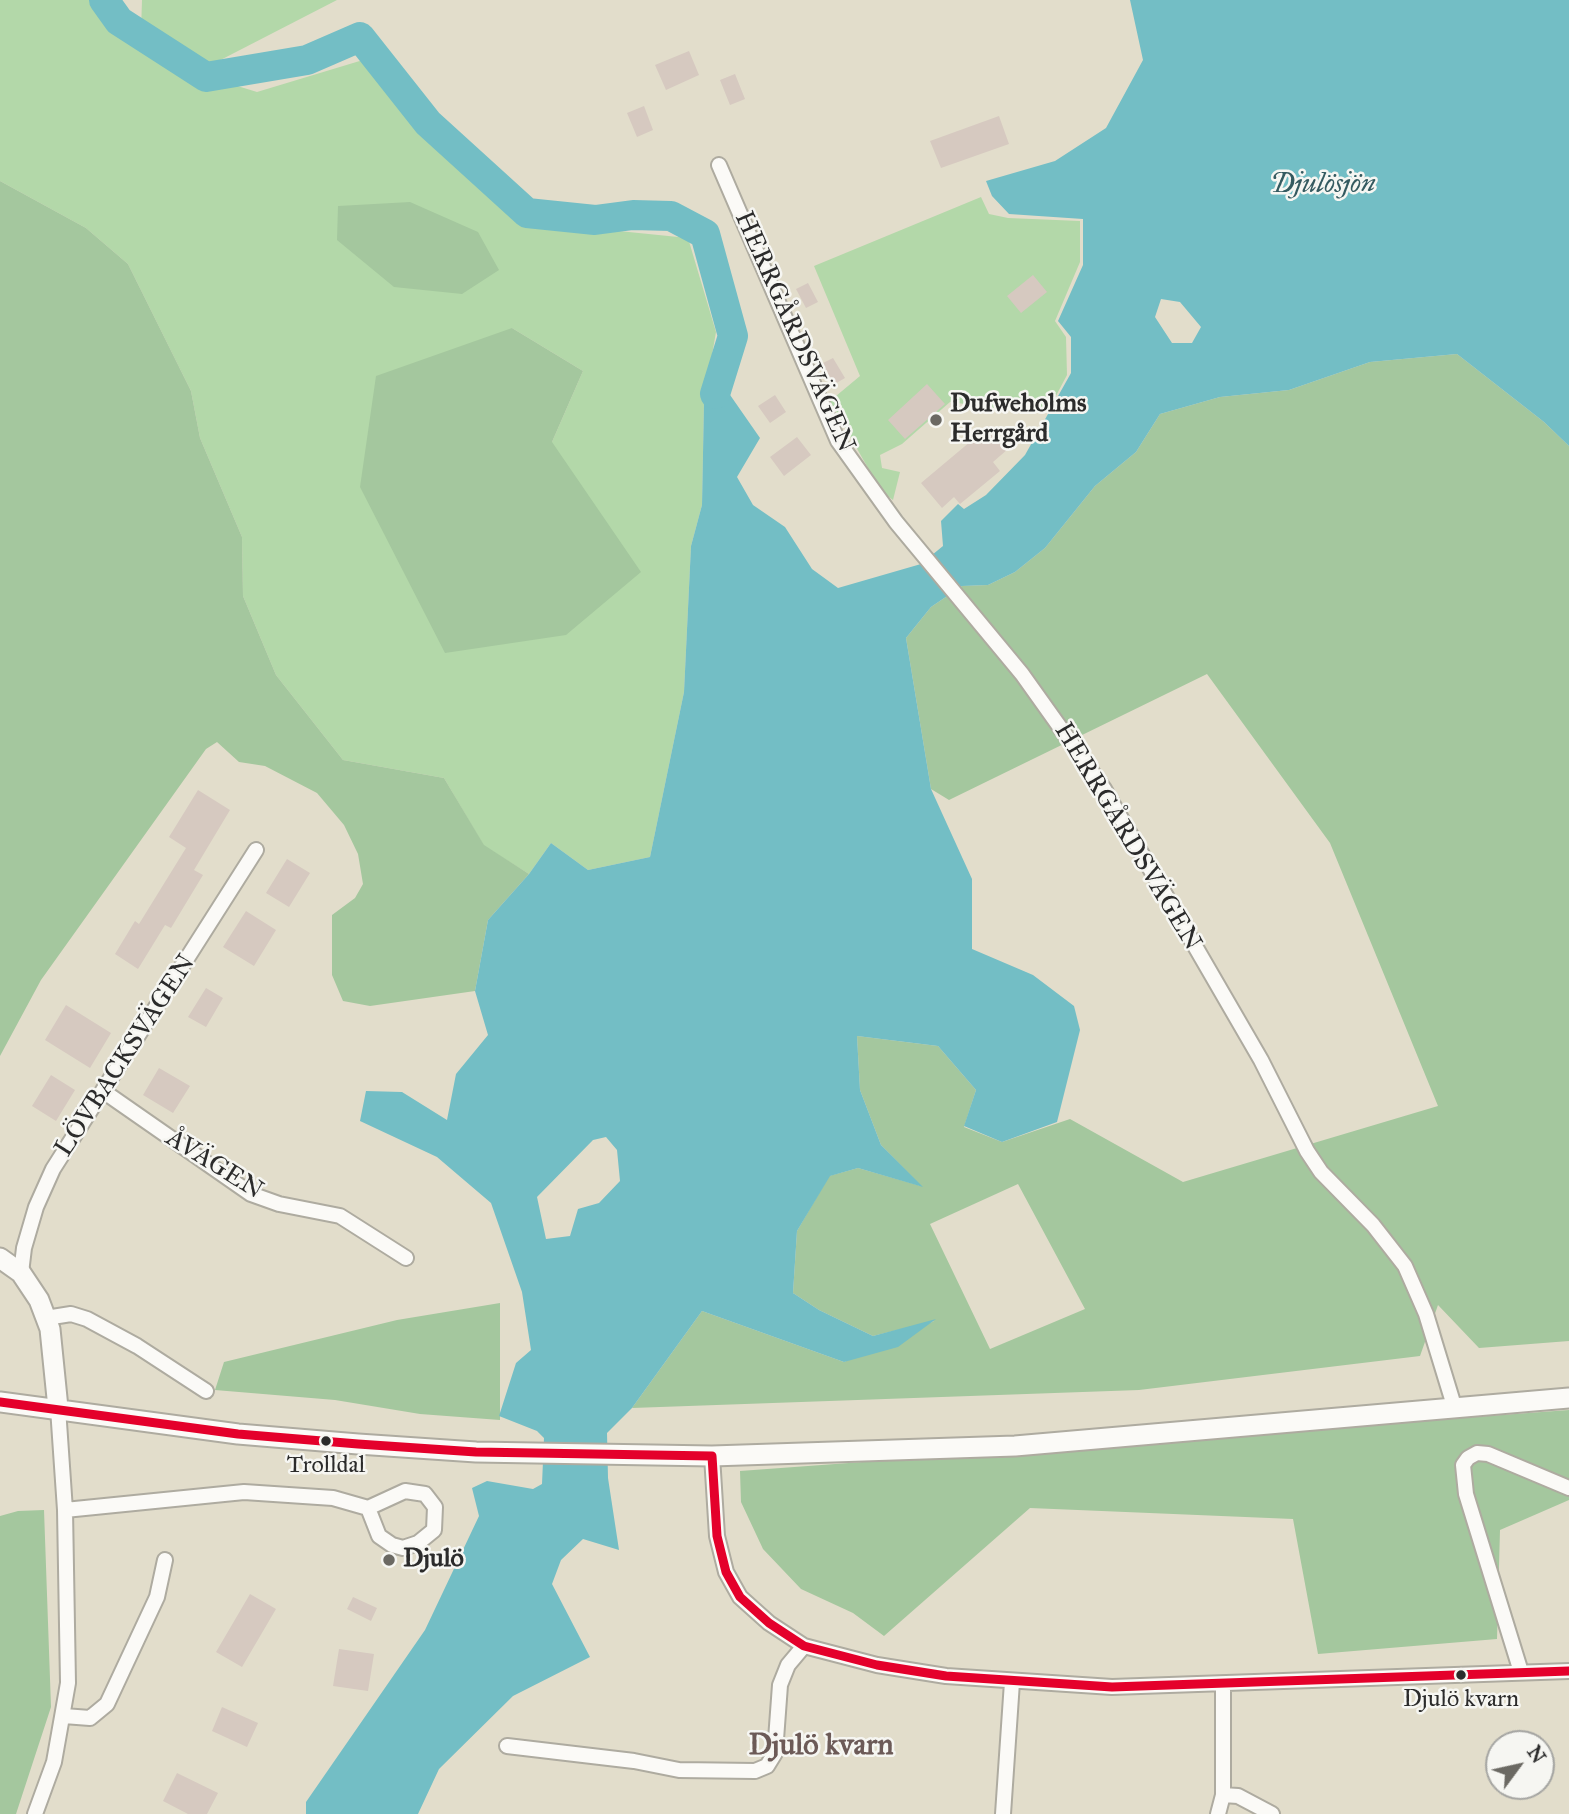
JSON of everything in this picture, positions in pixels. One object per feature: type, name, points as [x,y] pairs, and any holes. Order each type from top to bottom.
[{"type":"main road","points":[[0,1258],[21,1273],[39,1300],[46,1318],[56,1368],[58,1408]]},
{"type":"main road","points":[[0,1402],[238,1434],[476,1452],[712,1456],[1016,1446],[1569,1398]]},
{"type":"street","name":"HERRGÅRDSVÄGEN","points":[[719,165],[838,441],[925,557],[1047,706],[1104,789],[1261,1060],[1307,1151],[1321,1172],[1373,1225],[1405,1266],[1426,1314],[1455,1409]]},
{"type":"street","name":"LÖVBACKSVÄGEN","points":[[21,1273],[24,1248],[36,1207],[53,1169],[256,850]]},
{"type":"street","name":"ÅVÄGEN","points":[[103,1091],[251,1194],[279,1204],[340,1216],[406,1258]]},
{"type":"street","points":[[46,1318],[71,1314],[87,1319],[137,1346],[206,1391]]},
{"type":"street","points":[[35,1814],[54,1762],[68,1683],[65,1510],[58,1408]]},
{"type":"street","points":[[1521,1672],[1466,1494],[1462,1474],[1464,1463],[1478,1453],[1488,1454],[1569,1488]]},
{"type":"street","points":[[712,1456],[717,1536],[731,1583],[740,1597],[769,1623],[804,1646],[877,1665],[1012,1682],[1112,1687],[1569,1671]]},
{"type":"street","points":[[65,1510],[244,1493],[333,1498],[368,1508],[405,1491],[425,1494],[435,1507],[434,1530],[411,1546],[403,1548],[392,1545],[379,1536],[368,1508]]},
{"type":"street","points":[[64,1716],[90,1718],[107,1704],[158,1597],[165,1560]]},
{"type":"street","points":[[507,1746],[679,1770],[755,1771],[767,1766],[775,1753],[780,1685],[788,1665],[804,1646]]},
{"type":"street","points":[[1003,1814],[1012,1682]]},
{"type":"street","points":[[1218,1814],[1223,1795],[1223,1684]]},
{"type":"street","points":[[1223,1795],[1238,1796],[1272,1814]]},
{"type":"green space","points":[[0,0],[97,0],[99,6],[133,37],[195,73],[257,92],[363,60],[474,184],[520,221],[688,238],[716,332],[704,401],[702,505],[691,546],[684,692],[650,857],[588,870],[551,843],[529,874],[484,846],[444,778],[343,760],[276,675],[243,596],[242,537],[200,438],[191,391],[128,264],[86,228],[0,181]],"holes":[[[512,328],[583,371],[552,442]]]},
{"type":"green space","points":[[142,0],[337,0],[203,69],[141,31]]},
{"type":"green space","points":[[0,181],[86,228],[128,264],[191,391],[200,438],[242,537],[243,596],[276,675],[343,760],[444,778],[484,845],[529,874],[488,920],[475,991],[370,1006],[343,1001],[332,975],[332,915],[355,898],[363,884],[358,854],[344,825],[317,793],[265,766],[239,762],[217,742],[206,749],[41,980],[0,1056]]},
{"type":"green space","points":[[981,197],[989,214],[1008,218],[1080,221],[1080,262],[1055,321],[1066,337],[1067,375],[1049,409],[1024,412],[950,402],[902,444],[880,455],[882,468],[900,472],[893,500],[881,491],[830,401],[860,376],[814,266]]},
{"type":"green space","points":[[410,202],[478,232],[499,270],[462,294],[394,287],[337,240],[338,206]]},
{"type":"green space","points":[[512,328],[583,371],[552,442],[641,572],[566,635],[445,653],[360,487],[376,376]]},
{"type":"green space","points":[[1457,354],[1544,422],[1569,446],[1569,1341],[1479,1348],[1438,1305],[1420,1356],[1139,1390],[632,1408],[702,1311],[844,1362],[934,1321],[873,1336],[819,1310],[793,1293],[797,1231],[829,1176],[858,1168],[921,1186],[881,1145],[860,1090],[857,1036],[938,1046],[976,1090],[964,1127],[1002,1142],[1070,1119],[1183,1182],[1438,1106],[1330,843],[1207,674],[949,800],[931,789],[906,638],[931,607],[962,586],[988,585],[1015,572],[1045,548],[1095,486],[1136,452],[1160,414],[1220,397],[1289,390],[1370,362]],"holes":[[[1018,1184],[1085,1309],[990,1349],[930,1224]]]},
{"type":"green space","points":[[500,1303],[500,1420],[420,1414],[335,1400],[215,1390],[224,1362],[397,1320]]},
{"type":"green space","points":[[1569,1410],[1569,1500],[1500,1530],[1497,1639],[1318,1654],[1293,1519],[1030,1508],[884,1636],[853,1613],[801,1589],[763,1549],[741,1502],[740,1471]]},
{"type":"green space","points":[[44,1510],[51,1707],[16,1814],[0,1814],[0,1516],[18,1511]]},
{"type":"water","name":"Djulösjön","points":[[1130,0],[1569,0],[1569,446],[1544,422],[1457,354],[1370,362],[1289,390],[1220,397],[1160,414],[1136,452],[1095,486],[1045,548],[1015,572],[988,585],[962,586],[931,607],[906,638],[931,789],[972,879],[972,949],[1033,975],[1074,1006],[1080,1030],[1057,1122],[1002,1142],[964,1126],[976,1090],[938,1046],[857,1036],[860,1090],[881,1145],[923,1187],[858,1168],[830,1176],[797,1231],[793,1293],[819,1310],[873,1336],[936,1319],[898,1347],[844,1362],[702,1311],[632,1408],[607,1433],[608,1478],[619,1550],[583,1539],[561,1560],[552,1584],[590,1657],[513,1696],[439,1769],[418,1814],[306,1814],[306,1802],[425,1630],[479,1516],[472,1488],[487,1481],[533,1489],[542,1484],[544,1438],[537,1431],[499,1416],[516,1363],[531,1350],[522,1292],[491,1203],[437,1157],[360,1121],[366,1091],[402,1092],[447,1120],[456,1074],[488,1035],[475,991],[488,920],[529,874],[551,843],[588,870],[650,857],[684,692],[691,546],[702,505],[704,401],[728,392],[760,438],[737,477],[753,505],[785,527],[812,569],[838,588],[921,564],[943,546],[941,521],[958,504],[964,509],[986,495],[1025,455],[1071,373],[1071,337],[1058,321],[1083,265],[1083,219],[1009,214],[992,196],[986,181],[1055,161],[1106,128],[1143,60]],"holes":[[[1161,299],[1180,302],[1201,327],[1192,343],[1172,343],[1155,317]],[[606,1137],[617,1150],[620,1181],[599,1203],[578,1209],[570,1236],[546,1239],[537,1197],[593,1140]]]},
{"type":"building","points":[[689,51],[699,75],[666,90],[655,65]]},
{"type":"building","points":[[735,74],[745,99],[730,105],[720,80]]},
{"type":"building","points":[[644,106],[653,130],[637,137],[627,113]]},
{"type":"building","points":[[999,116],[1009,144],[941,168],[930,141]]},
{"type":"building","points":[[1033,275],[1047,292],[1021,313],[1007,296]]},
{"type":"building","points":[[808,283],[818,302],[806,308],[796,289]]},
{"type":"building","points":[[833,358],[845,378],[833,385],[821,364]]},
{"type":"building","points":[[927,384],[945,404],[905,439],[888,420]]},
{"type":"building","points":[[775,395],[786,412],[770,423],[758,406]]},
{"type":"building","points":[[989,426],[1008,449],[993,462],[1000,471],[960,504],[954,497],[942,508],[921,483]]},
{"type":"building","points":[[797,437],[811,455],[784,476],[770,457]]},
{"type":"building","points":[[198,790],[230,810],[194,870],[203,875],[171,928],[165,925],[138,969],[115,954],[135,921],[139,924],[186,848],[169,837]]},
{"type":"building","points":[[287,859],[310,873],[289,907],[266,893]]},
{"type":"building","points":[[246,911],[276,930],[254,966],[223,947]]},
{"type":"building","points":[[206,988],[223,998],[206,1027],[188,1017]]},
{"type":"building","points":[[66,1005],[111,1033],[90,1068],[45,1040]]},
{"type":"building","points":[[159,1068],[190,1086],[173,1113],[143,1095]]},
{"type":"building","points":[[51,1075],[75,1090],[56,1121],[32,1106]]},
{"type":"building","points":[[250,1594],[276,1609],[242,1667],[216,1652]]},
{"type":"building","points":[[353,1597],[377,1608],[371,1621],[347,1609]]},
{"type":"building","points":[[339,1649],[374,1654],[368,1691],[333,1686]]},
{"type":"building","points":[[222,1707],[258,1723],[247,1747],[212,1731]]},
{"type":"building","points":[[177,1773],[218,1793],[207,1814],[188,1814],[163,1801]]},
{"type":"waterway","points":[[104,0],[119,21],[206,77],[307,60],[360,37],[428,123],[527,213],[595,220],[633,215],[671,216],[705,234],[733,336],[715,394]]},
{"type":"transit line","points":[[0,1402],[238,1434],[358,1444],[476,1452],[712,1456]]},
{"type":"transit line","points":[[712,1456],[717,1536],[726,1572],[740,1597],[769,1623],[804,1646],[877,1665],[946,1676],[1112,1687],[1569,1671]]},
{"type":"place","name":"Dufweholms Herrgård","points":[[936,420]]},
{"type":"place","name":"Trolldal","points":[[326,1441]]},
{"type":"place","name":"Djulö","points":[[389,1560]]},
{"type":"place","name":"Djulö kvarn","points":[[1461,1675]]},
{"type":"district","name":"Djulö kvarn","points":[[821,1747]]}]
